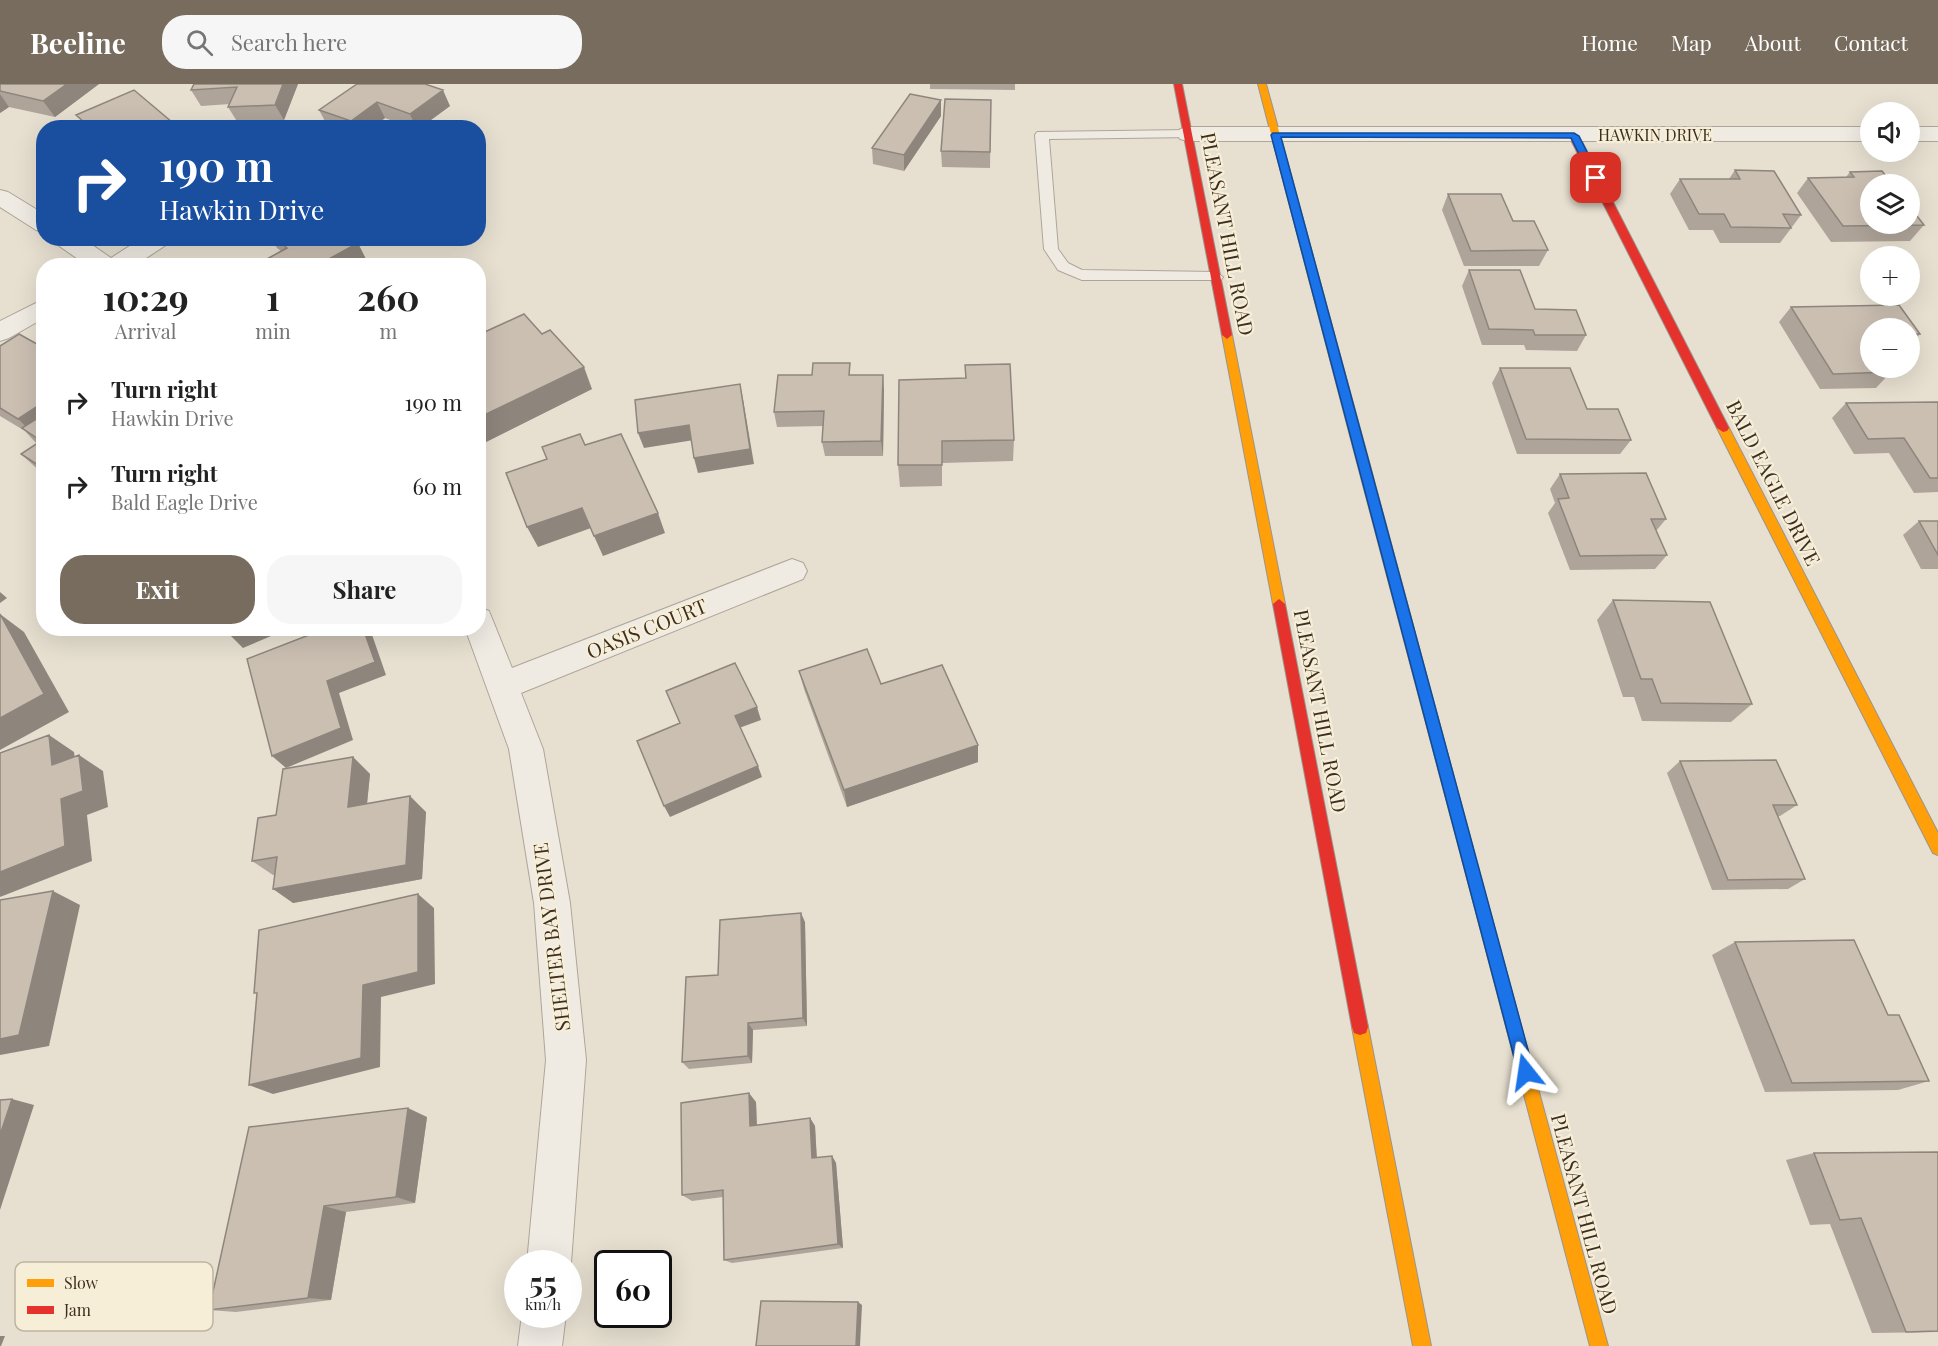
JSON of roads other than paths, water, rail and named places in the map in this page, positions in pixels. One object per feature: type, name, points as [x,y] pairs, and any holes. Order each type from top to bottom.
[{"type":"main road","name":"PLEASANT HILL ROAD","points":[[1178,84],[1422,1346]]},
{"type":"main road","name":"PLEASANT HILL ROAD","points":[[1262,84],[1599,1346]]},
{"type":"main road","name":"BALD EAGLE DRIVE","points":[[1574,136],[1938,848]]},
{"type":"street","name":"HAWKIN DRIVE","points":[[1188,134],[1574,136],[1860,134]]},
{"type":"street","points":[[1920,134],[1938,134]]},
{"type":"street","points":[[0,197],[36,220]]},
{"type":"street","points":[[76,246],[94,258]]},
{"type":"street","points":[[129,258],[147,246]]},
{"type":"street","points":[[0,332],[36,312]]},
{"type":"street","name":"OASIS COURT","points":[[503,686],[792,572]]},
{"type":"street","name":"SHELTER BAY DRIVE","points":[[484,636],[526,748],[552,903],[566,1060],[550,1250]]},
{"type":"street","points":[[540,1346],[542,1328]]},
{"type":"lane","points":[[1188,134],[1042,135],[1051,249],[1059,264],[1068,271],[1082,275],[1216,277]]}]
